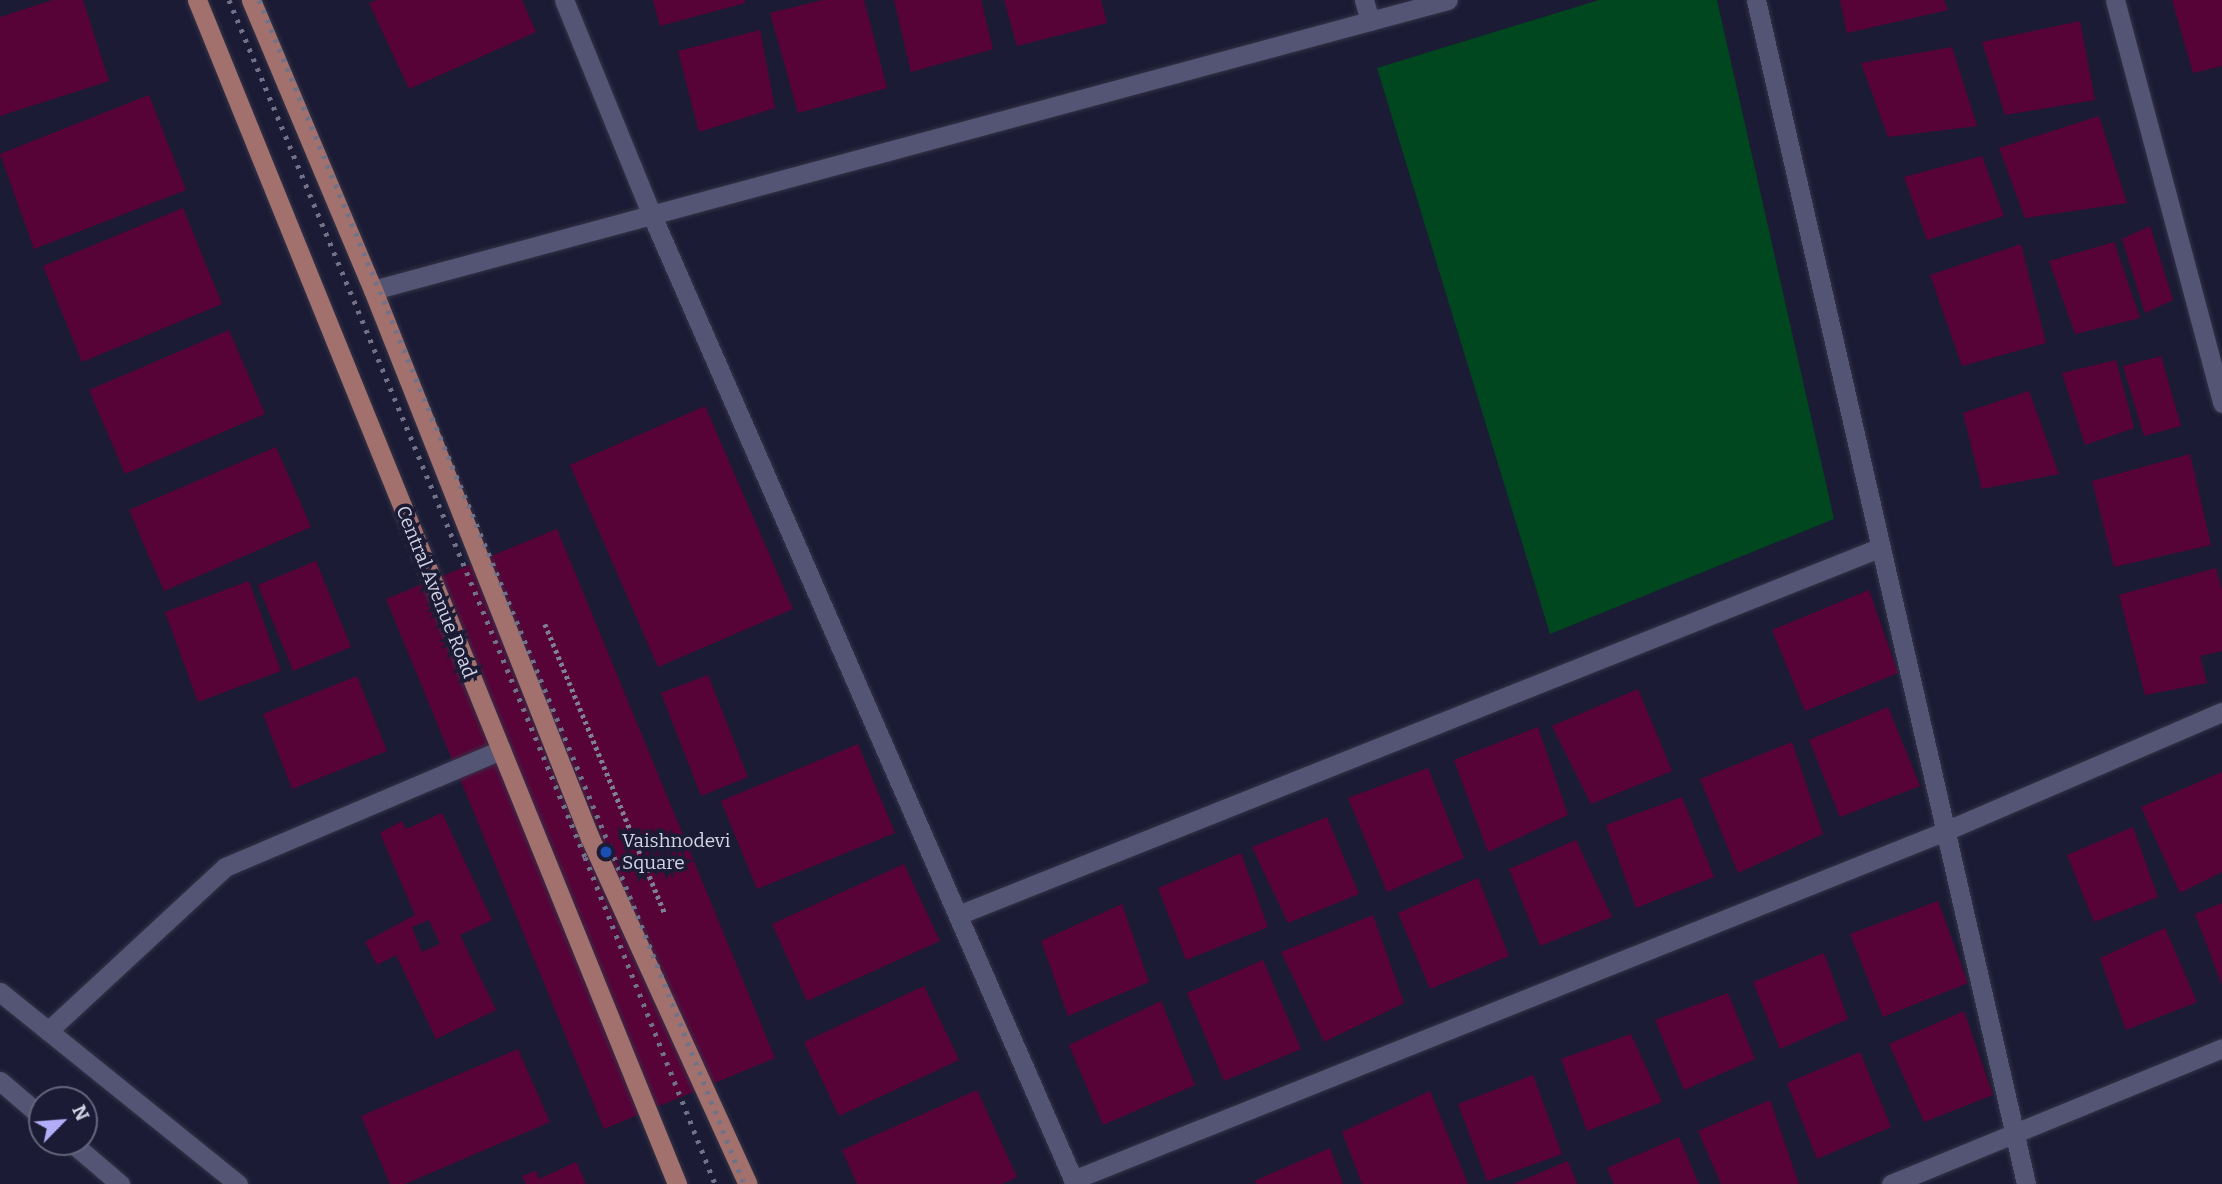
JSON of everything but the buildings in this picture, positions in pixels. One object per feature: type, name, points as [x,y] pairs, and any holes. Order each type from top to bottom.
[{"type":"main road","name":"Central Avenue Road","points":[[197,0],[677,1184]]},
{"type":"main road","points":[[251,0],[373,289],[590,838],[748,1184]]},
{"type":"street","points":[[564,0],[650,211],[1074,1182],[1943,832],[2222,712]]},
{"type":"street","points":[[1364,0],[1370,21]]},
{"type":"street","points":[[373,289],[650,211],[1448,0]]},
{"type":"street","points":[[1756,0],[2011,1134],[2026,1184]]},
{"type":"street","points":[[2115,0],[2222,403]]},
{"type":"street","points":[[958,915],[1880,548]]},
{"type":"street","points":[[48,1031],[225,867],[501,750]]},
{"type":"street","points":[[0,992],[238,1184]]},
{"type":"street","points":[[1891,1184],[2222,1048]]},
{"type":"street","points":[[0,1081],[28,1105]]},
{"type":"street","points":[[87,1156],[120,1184]]},
{"type":"path","points":[[541,614],[668,922]]},
{"type":"green space","points":[[1599,0],[1717,0],[1834,519],[1550,634],[1377,68]]},
{"type":"railway","points":[[229,0],[585,857],[715,1184]]},
{"type":"railway","points":[[259,0],[610,847],[744,1184]]},
{"type":"place","name":"Vaishnodevi Square","points":[[606,852]]}]
